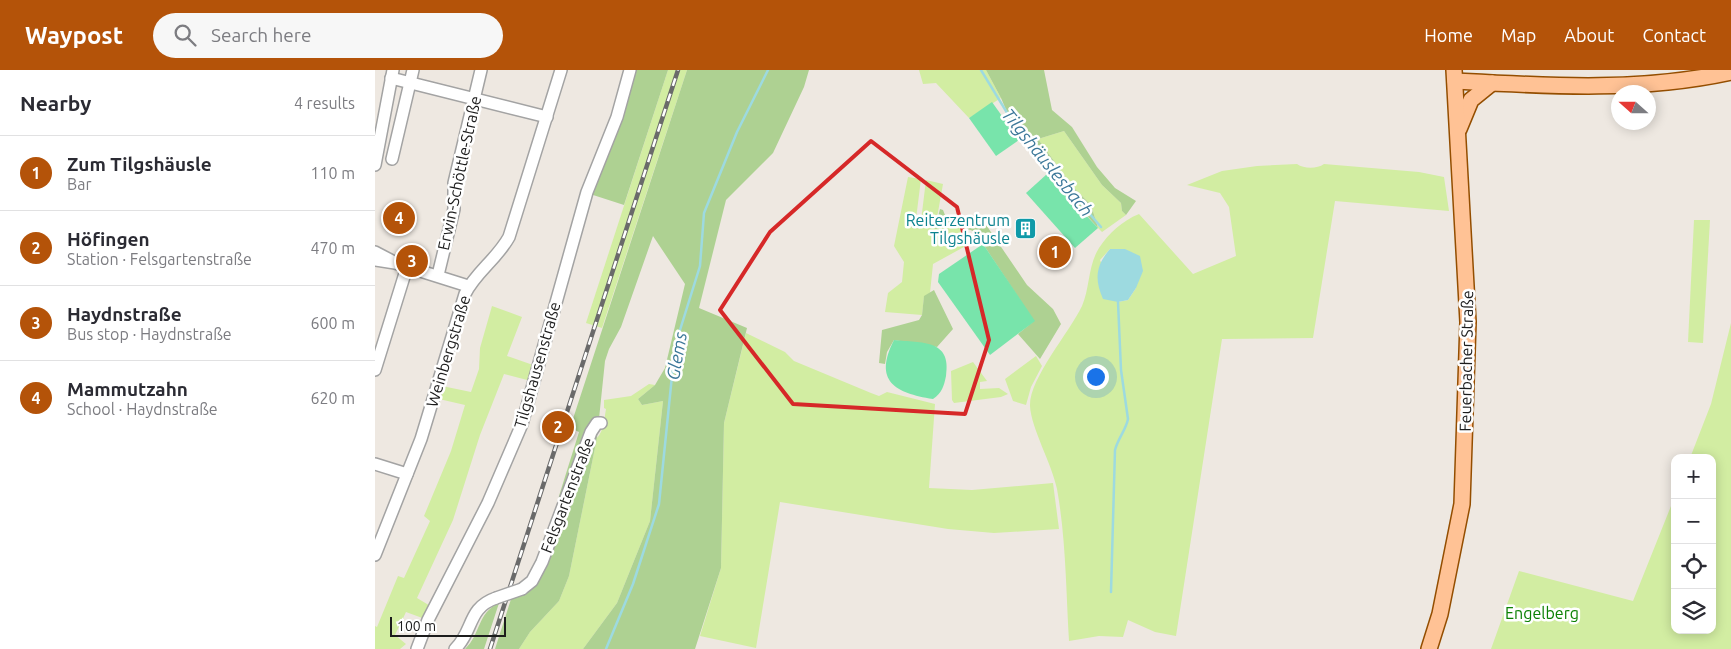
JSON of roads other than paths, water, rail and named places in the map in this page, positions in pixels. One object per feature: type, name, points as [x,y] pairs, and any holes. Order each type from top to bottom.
[{"type":"main road","points":[[1454,76],[1492,83],[1566,86],[1636,85],[1731,72]]},
{"type":"main road","name":"Feuerbacher Straße","points":[[1429,649],[1440,614],[1462,504],[1469,322],[1454,76]]},
{"type":"main road","points":[[1457,135],[1471,100],[1492,83]]},
{"type":"street","points":[[392,159],[413,70]]},
{"type":"street","name":"Erwin-Schöttle-Straße","points":[[437,275],[454,209],[454,183],[481,70]]},
{"type":"street","name":"Weinbergstraße","points":[[375,555],[421,439],[468,286],[500,253],[509,237],[561,70]]},
{"type":"street","name":"Tilgshausenstraße","points":[[417,649],[428,620],[488,503],[522,424],[587,192],[617,117],[630,70]]},
{"type":"street","points":[[375,165],[392,74],[410,83],[547,117]]},
{"type":"street","points":[[375,252],[395,263]]},
{"type":"street","points":[[375,260],[407,266],[468,286]]},
{"type":"street","points":[[375,370],[407,266]]},
{"type":"street","name":"Felsgartenstraße","points":[[455,649],[461,643],[473,614],[485,602],[522,589],[532,581],[542,562],[591,432],[597,423],[601,423]]},
{"type":"street","points":[[375,464],[407,474]]},
{"type":"water","points":[[1110,249],[1125,249],[1140,256],[1143,271],[1136,288],[1128,300],[1118,302],[1103,299],[1100,292],[1098,285],[1099,267]]},
{"type":"waterway","name":"Glems","points":[[606,649],[633,584],[659,504],[675,346],[700,266],[704,213],[737,132],[768,70]]},
{"type":"waterway","name":"Tilgshäuslesbach","points":[[981,70],[1017,129],[1101,227]]},
{"type":"waterway","points":[[1111,592],[1115,450],[1128,419],[1121,370],[1118,302]]},
{"type":"railway","points":[[490,649],[678,70]]},
{"type":"place","name":"Mammutzahn","points":[[399,218]]},
{"type":"place","name":"Reiterzentrum Tilgshäusle","points":[[1026,229]]},
{"type":"place","name":"Zum Tilgshäusle","points":[[1055,252]]},
{"type":"place","name":"Haydnstraße","points":[[412,261]]},
{"type":"place","name":"Höfingen","points":[[558,427]]},
{"type":"park label","name":"Engelberg","points":[[1542,613]]}]
